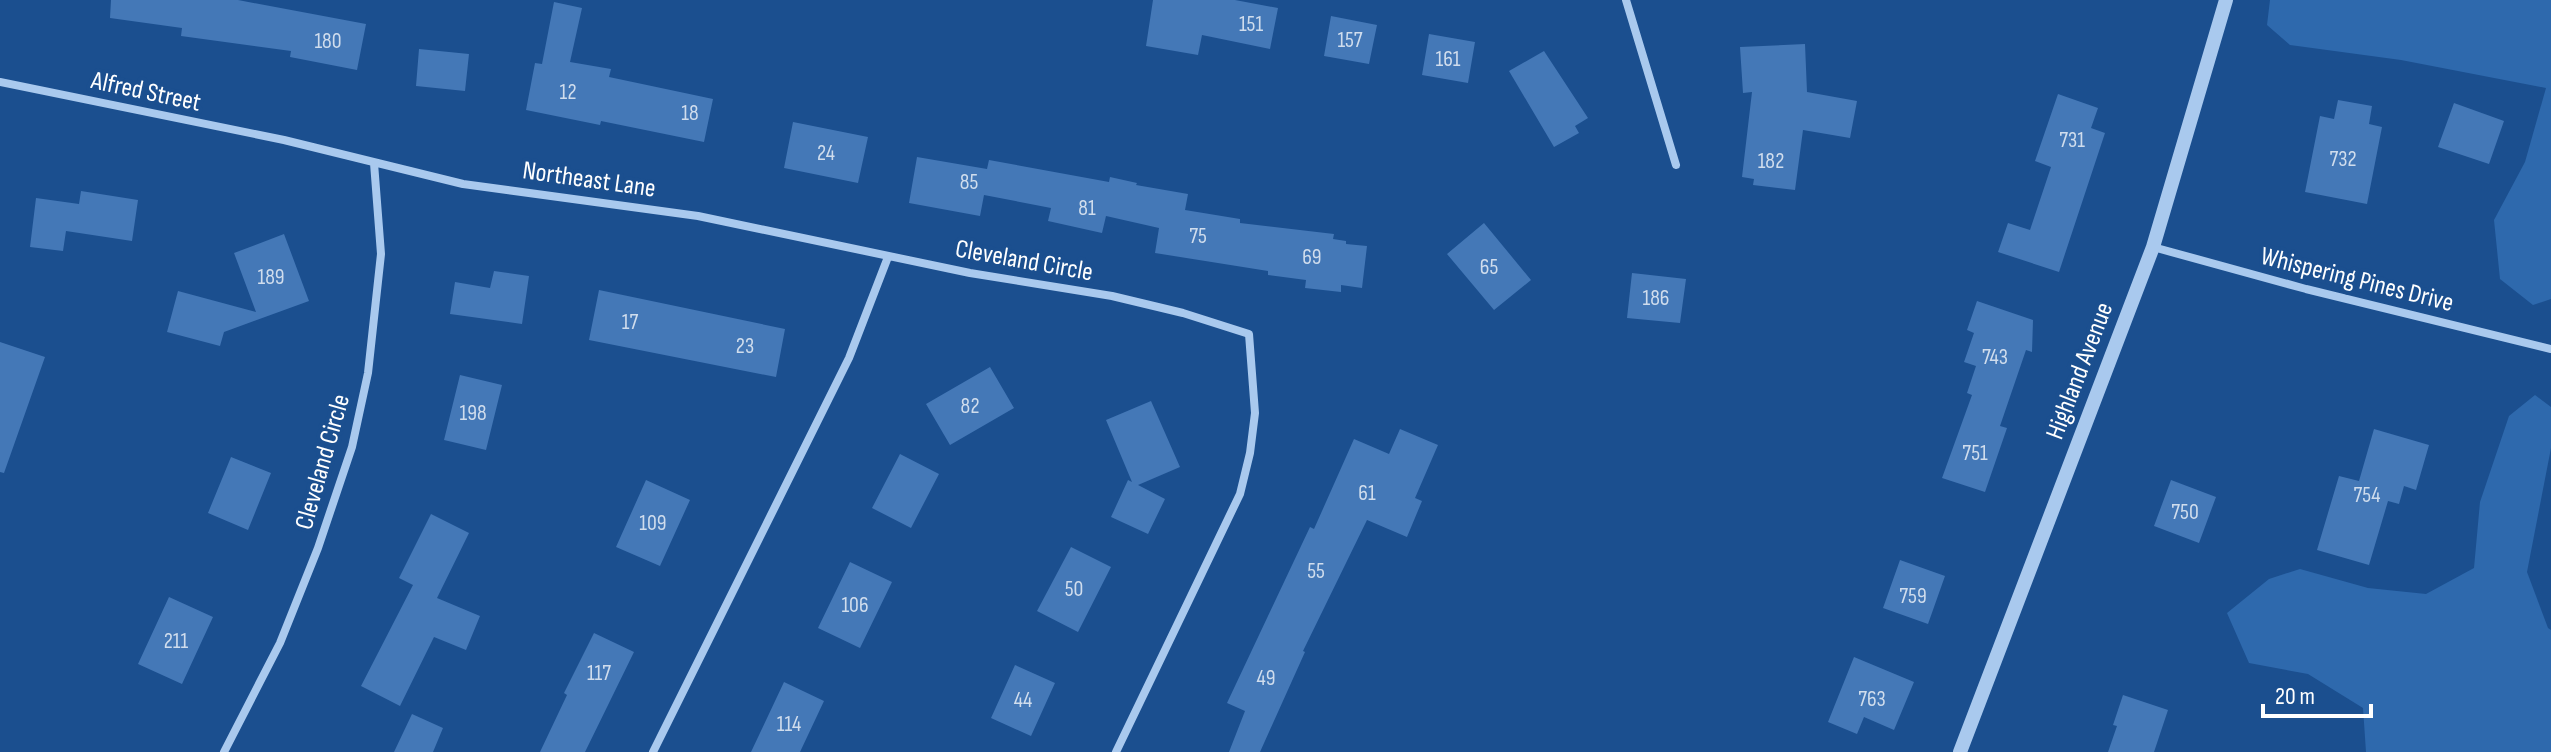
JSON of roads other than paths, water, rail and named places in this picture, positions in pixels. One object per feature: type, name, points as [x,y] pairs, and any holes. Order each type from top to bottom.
[{"type":"street","points":[[1626,0],[1676,165]]},
{"type":"street","name":"Highland Avenue","points":[[1960,752],[2153,247],[2226,0]]},
{"type":"street","name":"Alfred Street","points":[[0,82],[284,140]]},
{"type":"street","name":"Northeast Lane","points":[[284,140],[463,184],[698,216],[888,257]]},
{"type":"street","name":"Cleveland Circle","points":[[224,752],[280,643],[318,548],[352,447],[368,373],[381,254],[374,163]]},
{"type":"street","name":"Whispering Pines Drive","points":[[2153,247],[2306,289],[2551,349]]},
{"type":"street","points":[[653,752],[849,358],[888,257]]},
{"type":"street","name":"Cleveland Circle","points":[[888,257],[1112,296],[1183,313],[1249,334],[1255,413],[1240,494],[1116,752]]}]
